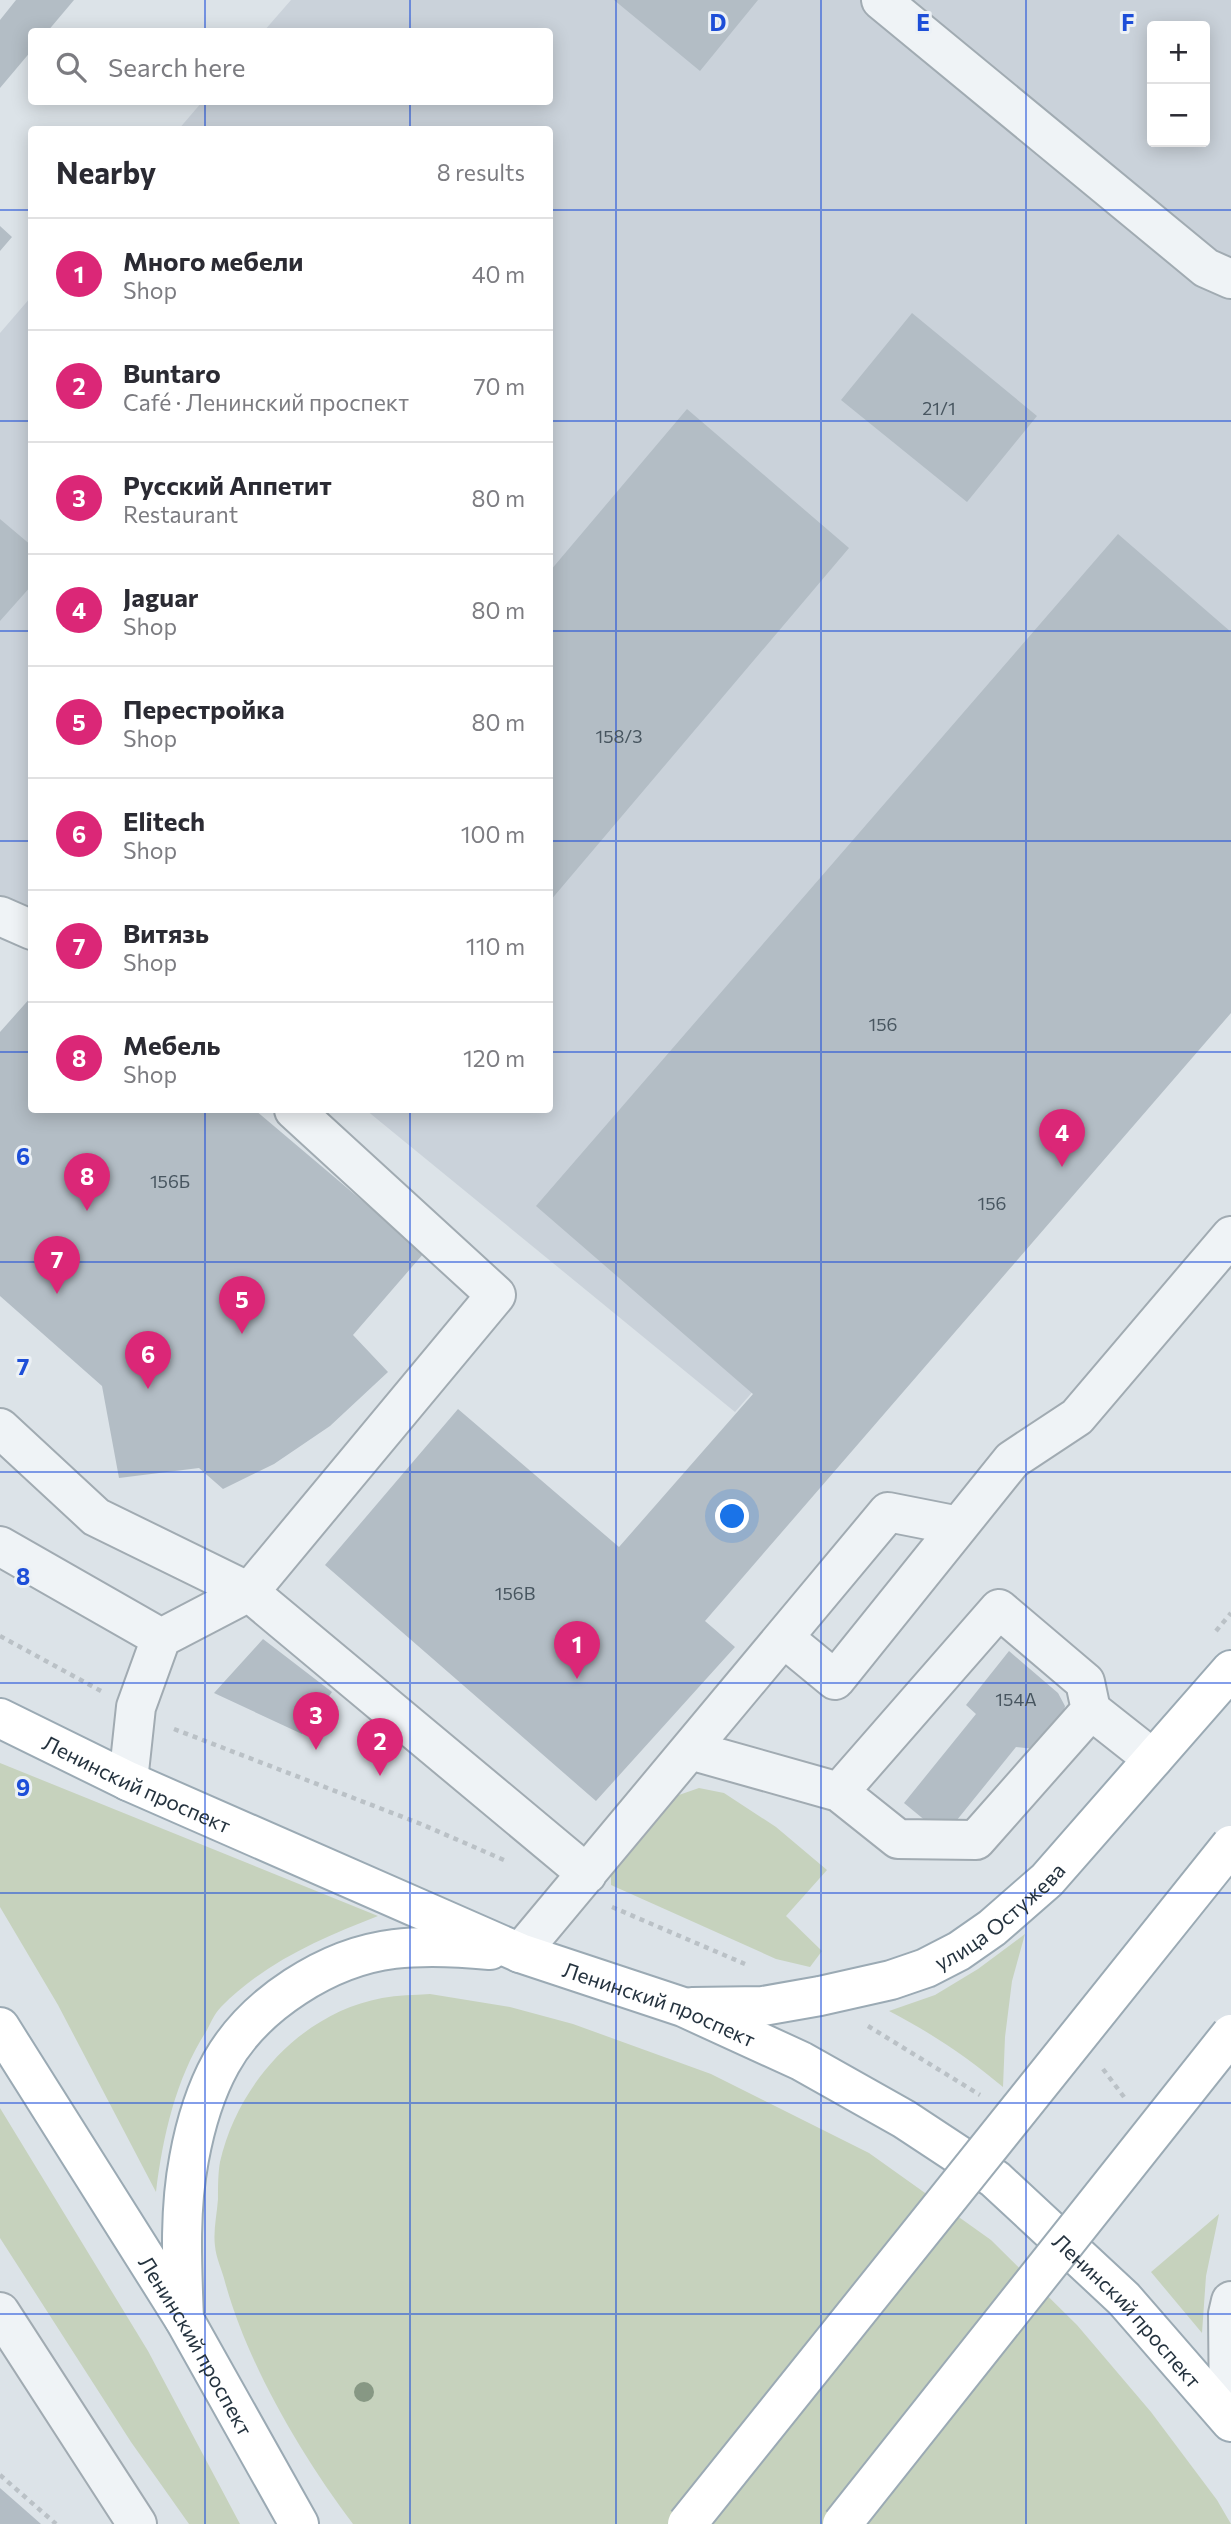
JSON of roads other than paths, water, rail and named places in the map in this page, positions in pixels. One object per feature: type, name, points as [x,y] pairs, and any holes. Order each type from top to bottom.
[{"type":"main road","name":"улица Остужева","points":[[683,2007],[763,2006],[820,1996],[891,1980],[926,1968],[959,1951],[1024,1901],[1070,1856],[1231,1670]]},
{"type":"main road","name":"Ленинский проспект","points":[[0,1718],[128,1781],[520,1953],[683,2007],[802,2061],[904,2119],[995,2179],[1124,2299],[1230,2420]]},
{"type":"main road","points":[[687,2524],[1231,1845]]},
{"type":"main road","points":[[184,2319],[183,2228],[191,2148],[210,2085],[227,2054],[247,2028],[308,1980],[331,1967],[362,1957],[392,1949],[424,1947],[520,1953]]},
{"type":"main road","name":"Ленинский проспект","points":[[0,2027],[184,2319],[299,2524]]},
{"type":"main road","points":[[842,2524],[1231,2034]]},
{"type":"street","points":[[881,0],[1206,268],[1231,279]]},
{"type":"street","points":[[0,916],[28,928]]},
{"type":"street","points":[[128,1781],[136,1707],[161,1638],[249,1592],[496,1295],[297,1113]]},
{"type":"street","points":[[784,1638],[835,1679],[1012,1460],[1077,1417],[1231,1236]]},
{"type":"street","points":[[0,1428],[96,1517],[249,1592],[580,1882]]},
{"type":"street","points":[[520,1953],[887,1512],[958,1526]]},
{"type":"street","points":[[0,1546],[161,1638]]},
{"type":"street","points":[[839,1792],[999,1609],[1085,1682],[1091,1710],[1153,1759]]},
{"type":"street","points":[[691,1750],[839,1792],[898,1839],[976,1840],[1091,1710]]},
{"type":"street","points":[[1230,2420],[1228,2314],[1231,2301]]},
{"type":"street","points":[[0,2312],[137,2524]]},
{"type":"place","name":"Jaguar","points":[[1062,1167]]},
{"type":"place","name":"Мебель","points":[[87,1211]]},
{"type":"place","name":"Витязь","points":[[57,1294]]},
{"type":"place","name":"Перестройка","points":[[242,1334]]},
{"type":"place","name":"Elitech","points":[[148,1389]]},
{"type":"place","name":"Много мебели","points":[[577,1679]]},
{"type":"place","name":"Русский Аппетит","points":[[316,1750]]},
{"type":"place","name":"Buntaro","points":[[380,1776]]}]
